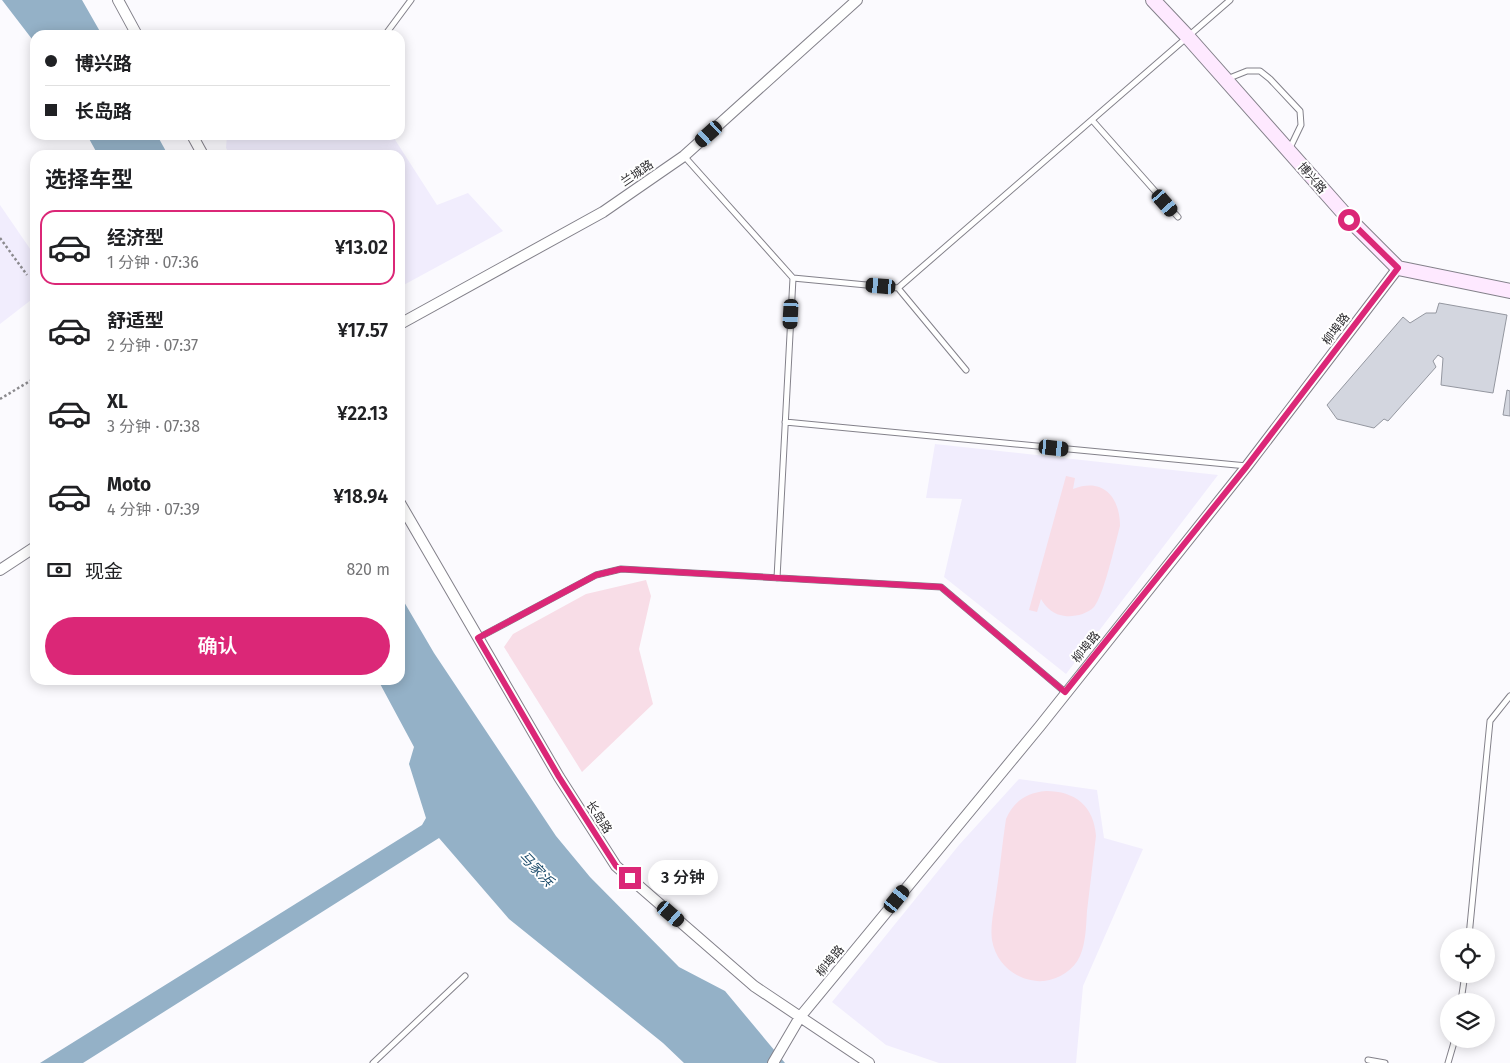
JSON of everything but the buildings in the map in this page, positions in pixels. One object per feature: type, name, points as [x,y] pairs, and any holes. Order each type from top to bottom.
[{"type":"street","points":[[118,0],[134,30]]},
{"type":"street","name":"兰城路","points":[[405,321],[603,212],[684,156],[857,0]]},
{"type":"street","name":"博兴路","points":[[1153,0],[1349,220],[1398,268]]},
{"type":"street","points":[[1398,268],[1510,291]]},
{"type":"street","name":"柳埠路","points":[[773,1063],[800,1017],[1247,466],[1398,268]]},
{"type":"street","name":"长岛路","points":[[405,513],[559,777],[616,866],[754,986],[868,1063]]},
{"type":"street","points":[[0,570],[30,550]]},
{"type":"lane","points":[[388,30],[411,0]]},
{"type":"lane","points":[[898,288],[1230,0]]},
{"type":"lane","points":[[1225,79],[1247,71],[1260,71],[1300,111],[1301,125],[1289,151]]},
{"type":"lane","points":[[1092,120],[1178,217]]},
{"type":"lane","points":[[684,156],[793,278],[898,288],[966,370]]},
{"type":"lane","points":[[777,578],[793,278]]},
{"type":"lane","points":[[785,422],[1247,466]]},
{"type":"lane","points":[[478,638],[596,575],[621,569],[941,587],[1065,692]]},
{"type":"lane","points":[[1470,928],[1490,721],[1510,696]]},
{"type":"lane","points":[[374,1063],[465,976]]},
{"type":"lane","points":[[1448,1063],[1453,1048]]},
{"type":"lane","points":[[1368,1060],[1385,1063]]},
{"type":"path","points":[[0,238],[27,275]]},
{"type":"path","points":[[0,399],[30,381]]},
{"type":"shaded area","points":[[227,140],[395,140],[402,150],[227,150]]},
{"type":"shaded area","points":[[405,155],[437,205],[468,193],[503,231],[405,284]]},
{"type":"shaded area","points":[[0,205],[30,249],[30,301],[0,324]]},
{"type":"shaded area","points":[[935,444],[1218,475],[1066,674],[944,577],[962,499],[926,498]]},
{"type":"shaded area","points":[[1066,476],[1075,478],[1073,489],[1093,486],[1108,492],[1117,506],[1120,526],[1098,601],[1088,612],[1069,616],[1054,613],[1041,599],[1037,612],[1029,610]]},
{"type":"shaded area","points":[[646,580],[651,596],[639,649],[653,704],[582,772],[504,647],[513,634],[586,594]]},
{"type":"shaded area","points":[[1019,779],[1097,790],[1104,838],[1143,849],[1083,986],[1076,1063],[939,1063],[886,1045],[832,1002],[959,845]]},
{"type":"shaded area","points":[[1046,791],[1066,794],[1081,802],[1091,816],[1096,836],[1085,934],[1080,956],[1070,970],[1060,976],[1050,980],[1035,981],[1010,971],[998,957],[992,940],[992,929],[1006,819],[1013,807],[1022,799],[1032,794]]},
{"type":"water","points":[[2,0],[82,0],[99,30],[30,30],[30,36]]},
{"type":"water","points":[[90,140],[160,140],[165,150],[95,150]]},
{"type":"water","name":"马家浜","points":[[405,604],[434,653],[556,836],[590,877],[679,967],[725,991],[785,1063],[684,1063],[663,1043],[509,919],[439,838],[83,1063],[40,1063],[422,825],[426,818],[409,764],[414,747],[381,685],[405,685]]},
{"type":"route","points":[[630,878],[616,866],[559,777],[478,638],[596,575],[621,569],[941,587],[1065,692],[1247,466],[1398,268],[1349,220]]}]
